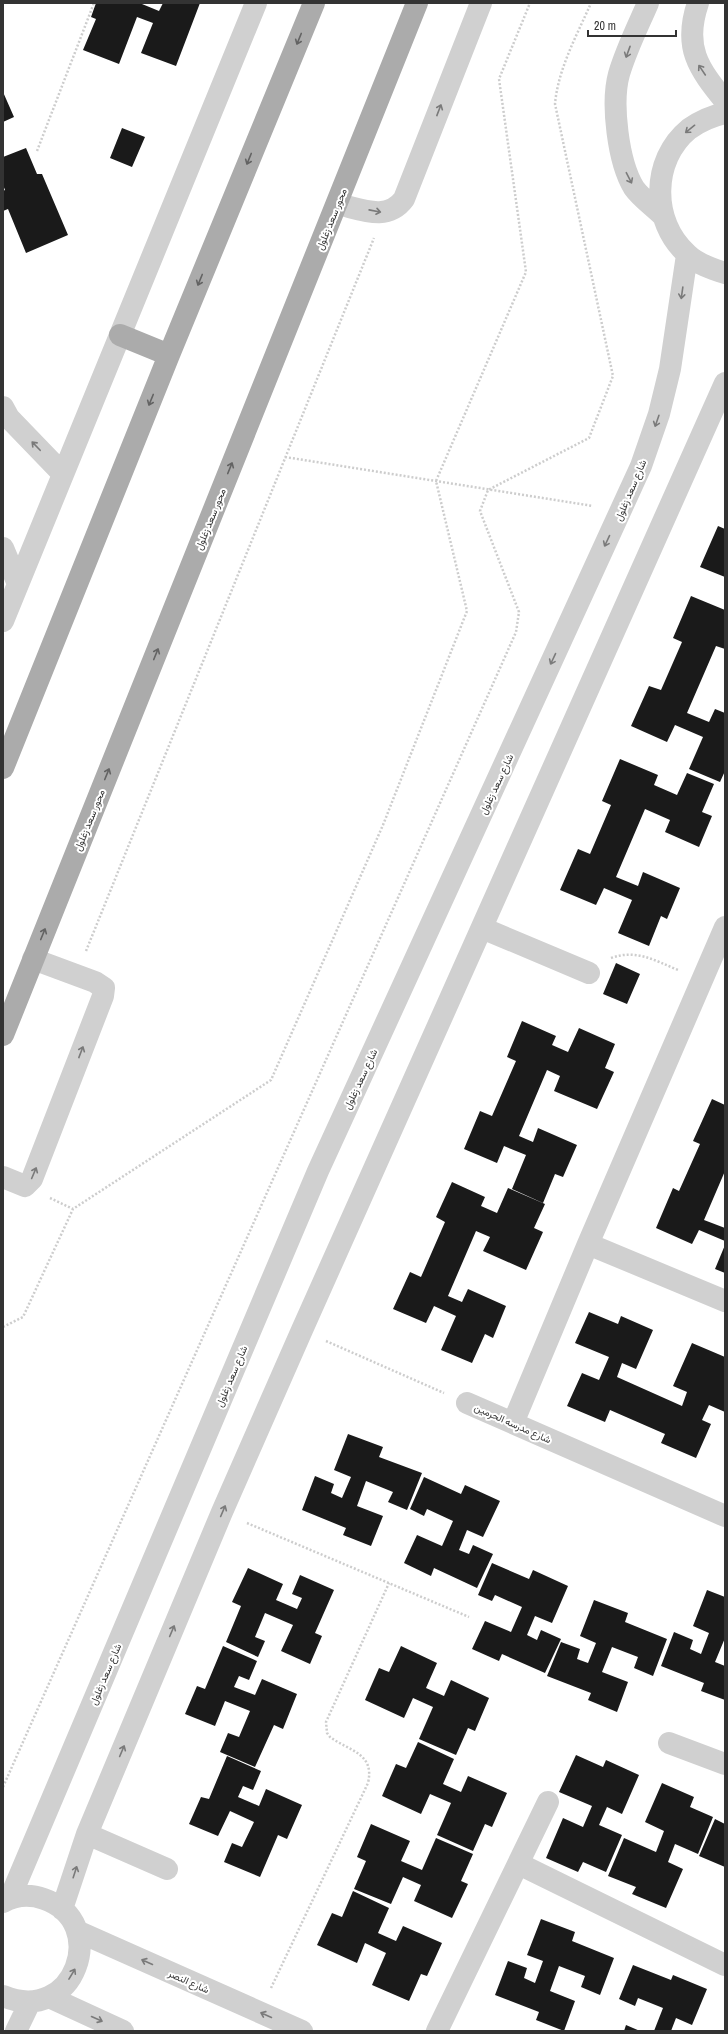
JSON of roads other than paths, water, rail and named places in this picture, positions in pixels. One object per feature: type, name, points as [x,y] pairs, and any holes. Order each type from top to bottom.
[{"type":"main road","points":[[3,768],[169,355],[314,3]]},
{"type":"main road","name":"محور سعد زغلول","points":[[3,1035],[417,3]]},
{"type":"main road","points":[[120,335],[169,355]]},
{"type":"main road","points":[[3,986],[20,976],[33,959]]},
{"type":"street","points":[[3,621],[256,3]]},
{"type":"street","points":[[337,204],[384,213],[399,206],[404,199],[481,3]]},
{"type":"street","points":[[648,3],[619,76],[616,119],[623,162],[628,176],[636,189],[662,216],[672,237],[687,255],[707,268],[725,273]]},
{"type":"street","points":[[698,3],[694,14],[692,44],[698,64],[725,101]]},
{"type":"street","points":[[662,216],[660,192],[663,168],[673,147],[689,129],[710,117],[725,113]]},
{"type":"street","name":"شارع سعد زغلول","points":[[6,1900],[318,1171],[641,466],[659,414],[671,362],[687,255]]},
{"type":"street","points":[[62,1909],[87,1834],[222,1512],[725,383]]},
{"type":"street","points":[[3,407],[9,418],[63,474]]},
{"type":"street","points":[[3,548],[18,584]]},
{"type":"street","points":[[513,1423],[588,1244],[725,927]]},
{"type":"street","points":[[482,928],[588,973]]},
{"type":"street","points":[[3,1177],[25,1186],[32,1179],[104,996],[104,988],[77,974],[33,959]]},
{"type":"street","points":[[588,1244],[725,1301]]},
{"type":"street","name":"شارع مدرسه الحرمين","points":[[467,1403],[725,1516]]},
{"type":"street","points":[[669,1743],[725,1764]]},
{"type":"street","points":[[437,2031],[548,1802]]},
{"type":"street","points":[[87,1834],[167,1868]]},
{"type":"street","points":[[519,1864],[725,1966]]},
{"type":"street","points":[[6,1900],[24,1896],[38,1896],[51,1901],[62,1909],[71,1919],[77,1931],[80,1950],[76,1969],[65,1986],[39,2000],[16,2031]]},
{"type":"street","name":"شارع النصر","points":[[77,1931],[302,2031]]},
{"type":"street","points":[[3,1996],[14,2000],[39,2000],[123,2031]]}]
